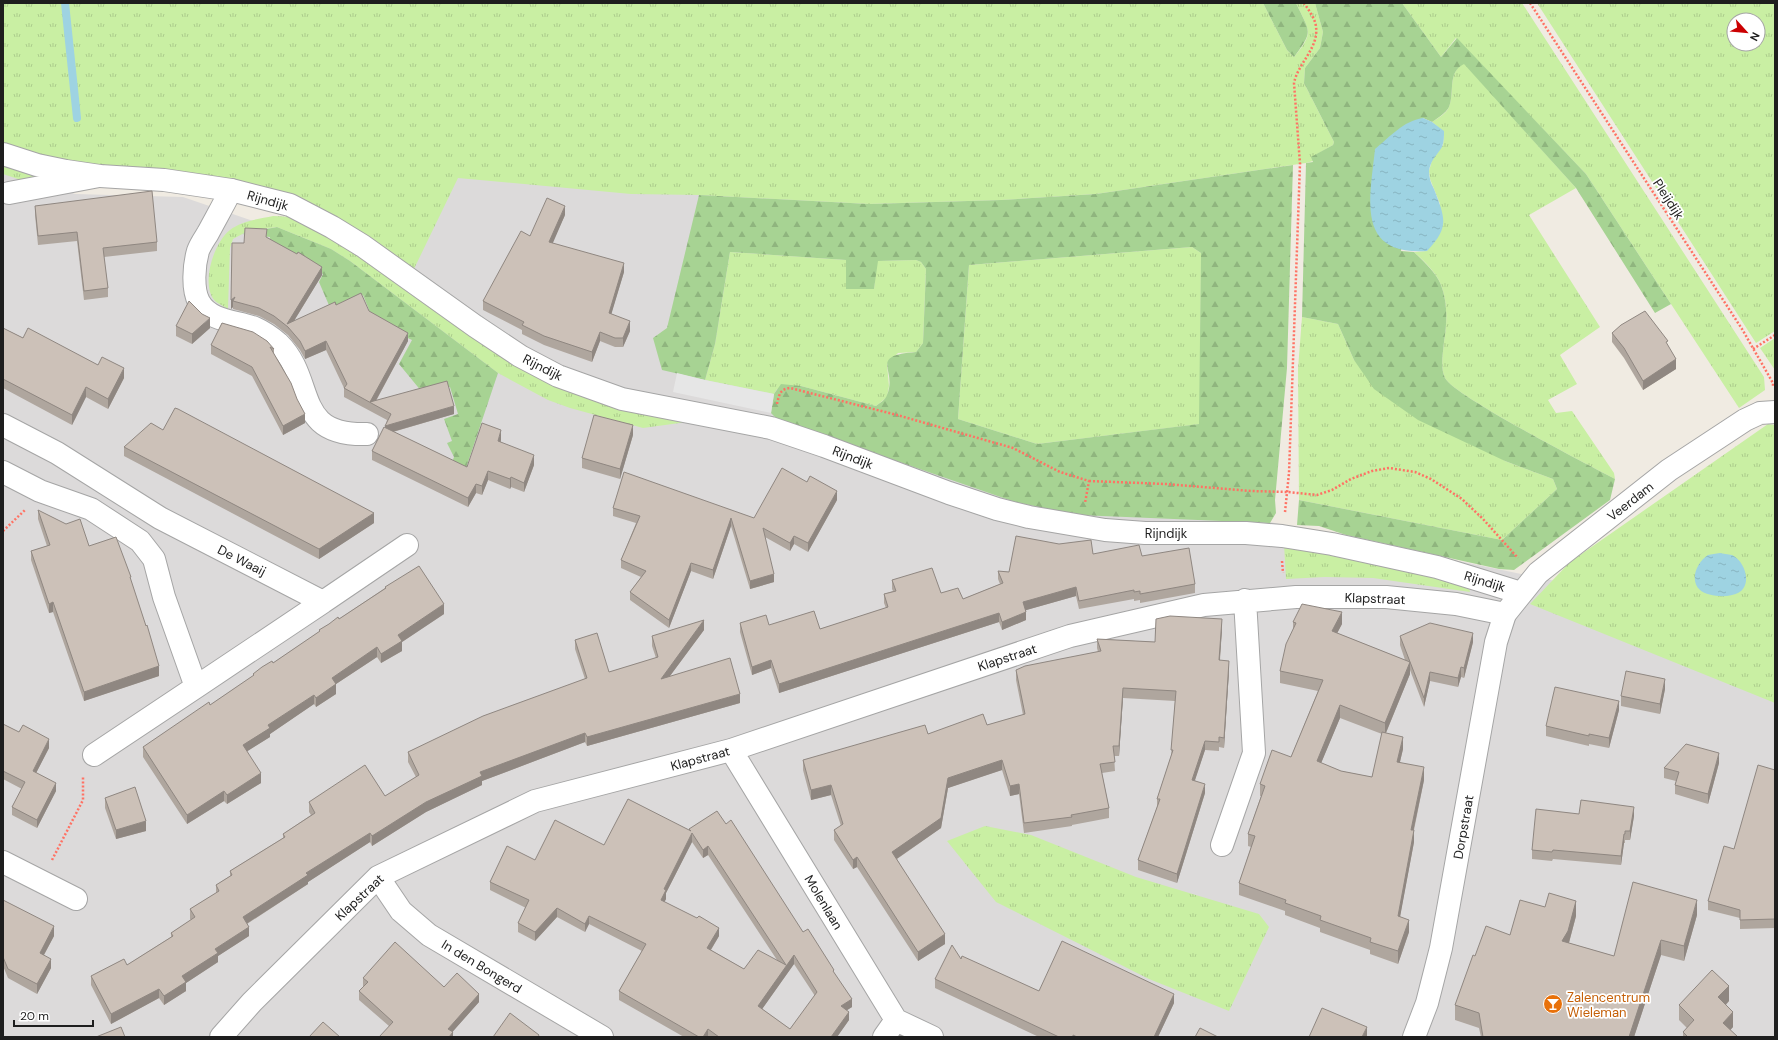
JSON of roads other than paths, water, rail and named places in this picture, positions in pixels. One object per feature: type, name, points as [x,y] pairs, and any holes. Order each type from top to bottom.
[{"type":"street","name":"Rijndijk","points":[[3,154],[37,165],[100,176],[164,180],[231,190],[290,205],[332,227],[363,246],[475,326],[520,356],[558,376],[622,399],[771,428],[824,446],[949,493],[997,508],[1029,517],[1080,527],[1105,530],[1145,533],[1246,533],[1282,536],[1332,544],[1430,565],[1521,592]]},
{"type":"street","name":"Rijndijk","points":[[9,193],[100,176]]},
{"type":"street","name":"Rijndijk","points":[[231,190],[198,251],[195,270],[195,289],[199,302],[207,312],[218,318],[256,328],[279,344],[291,360],[311,408],[319,422],[333,430],[349,434],[367,434]]},
{"type":"street","name":"Veerdam","points":[[1505,614],[1535,576],[1669,470],[1745,420],[1760,413],[1773,412]]},
{"type":"street","name":"De Waaij","points":[[3,425],[57,453],[160,518],[323,602]]},
{"type":"street","points":[[3,472],[40,491],[91,509],[140,542],[154,559],[164,597],[196,687]]},
{"type":"street","points":[[140,542],[160,518]]},
{"type":"street","points":[[94,755],[407,546]]},
{"type":"street","name":"Klapstraat","points":[[221,1037],[252,1002],[378,877],[535,801],[731,750],[1070,636],[1204,605],[1245,600],[1296,597],[1386,597],[1456,604],[1505,614]]},
{"type":"street","points":[[1222,845],[1254,752],[1245,600]]},
{"type":"street","name":"Dorpstraat","points":[[1414,1037],[1428,1003],[1441,948],[1496,642],[1505,614]]},
{"type":"street","name":"Molenlaan","points":[[731,750],[890,1029],[932,1037]]},
{"type":"street","points":[[3,862],[42,880],[76,899]]},
{"type":"street","name":"In den Bongerd","points":[[378,877],[401,911],[430,935],[598,1036]]},
{"type":"water","points":[[1423,118],[1432,122],[1444,131],[1444,141],[1442,147],[1432,161],[1429,171],[1430,181],[1443,215],[1443,222],[1439,235],[1427,251],[1404,250],[1388,244],[1378,234],[1372,220],[1370,204],[1375,149],[1409,122]]},
{"type":"water","points":[[1720,553],[1732,555],[1737,558],[1741,562],[1746,573],[1745,585],[1743,589],[1734,595],[1719,596],[1708,594],[1700,590],[1695,581],[1696,571],[1704,558],[1708,555]]},
{"type":"waterway","points":[[65,3],[77,118]]},
{"type":"place","name":"Zalencentrum Wieleman","points":[[1553,1004]]}]
